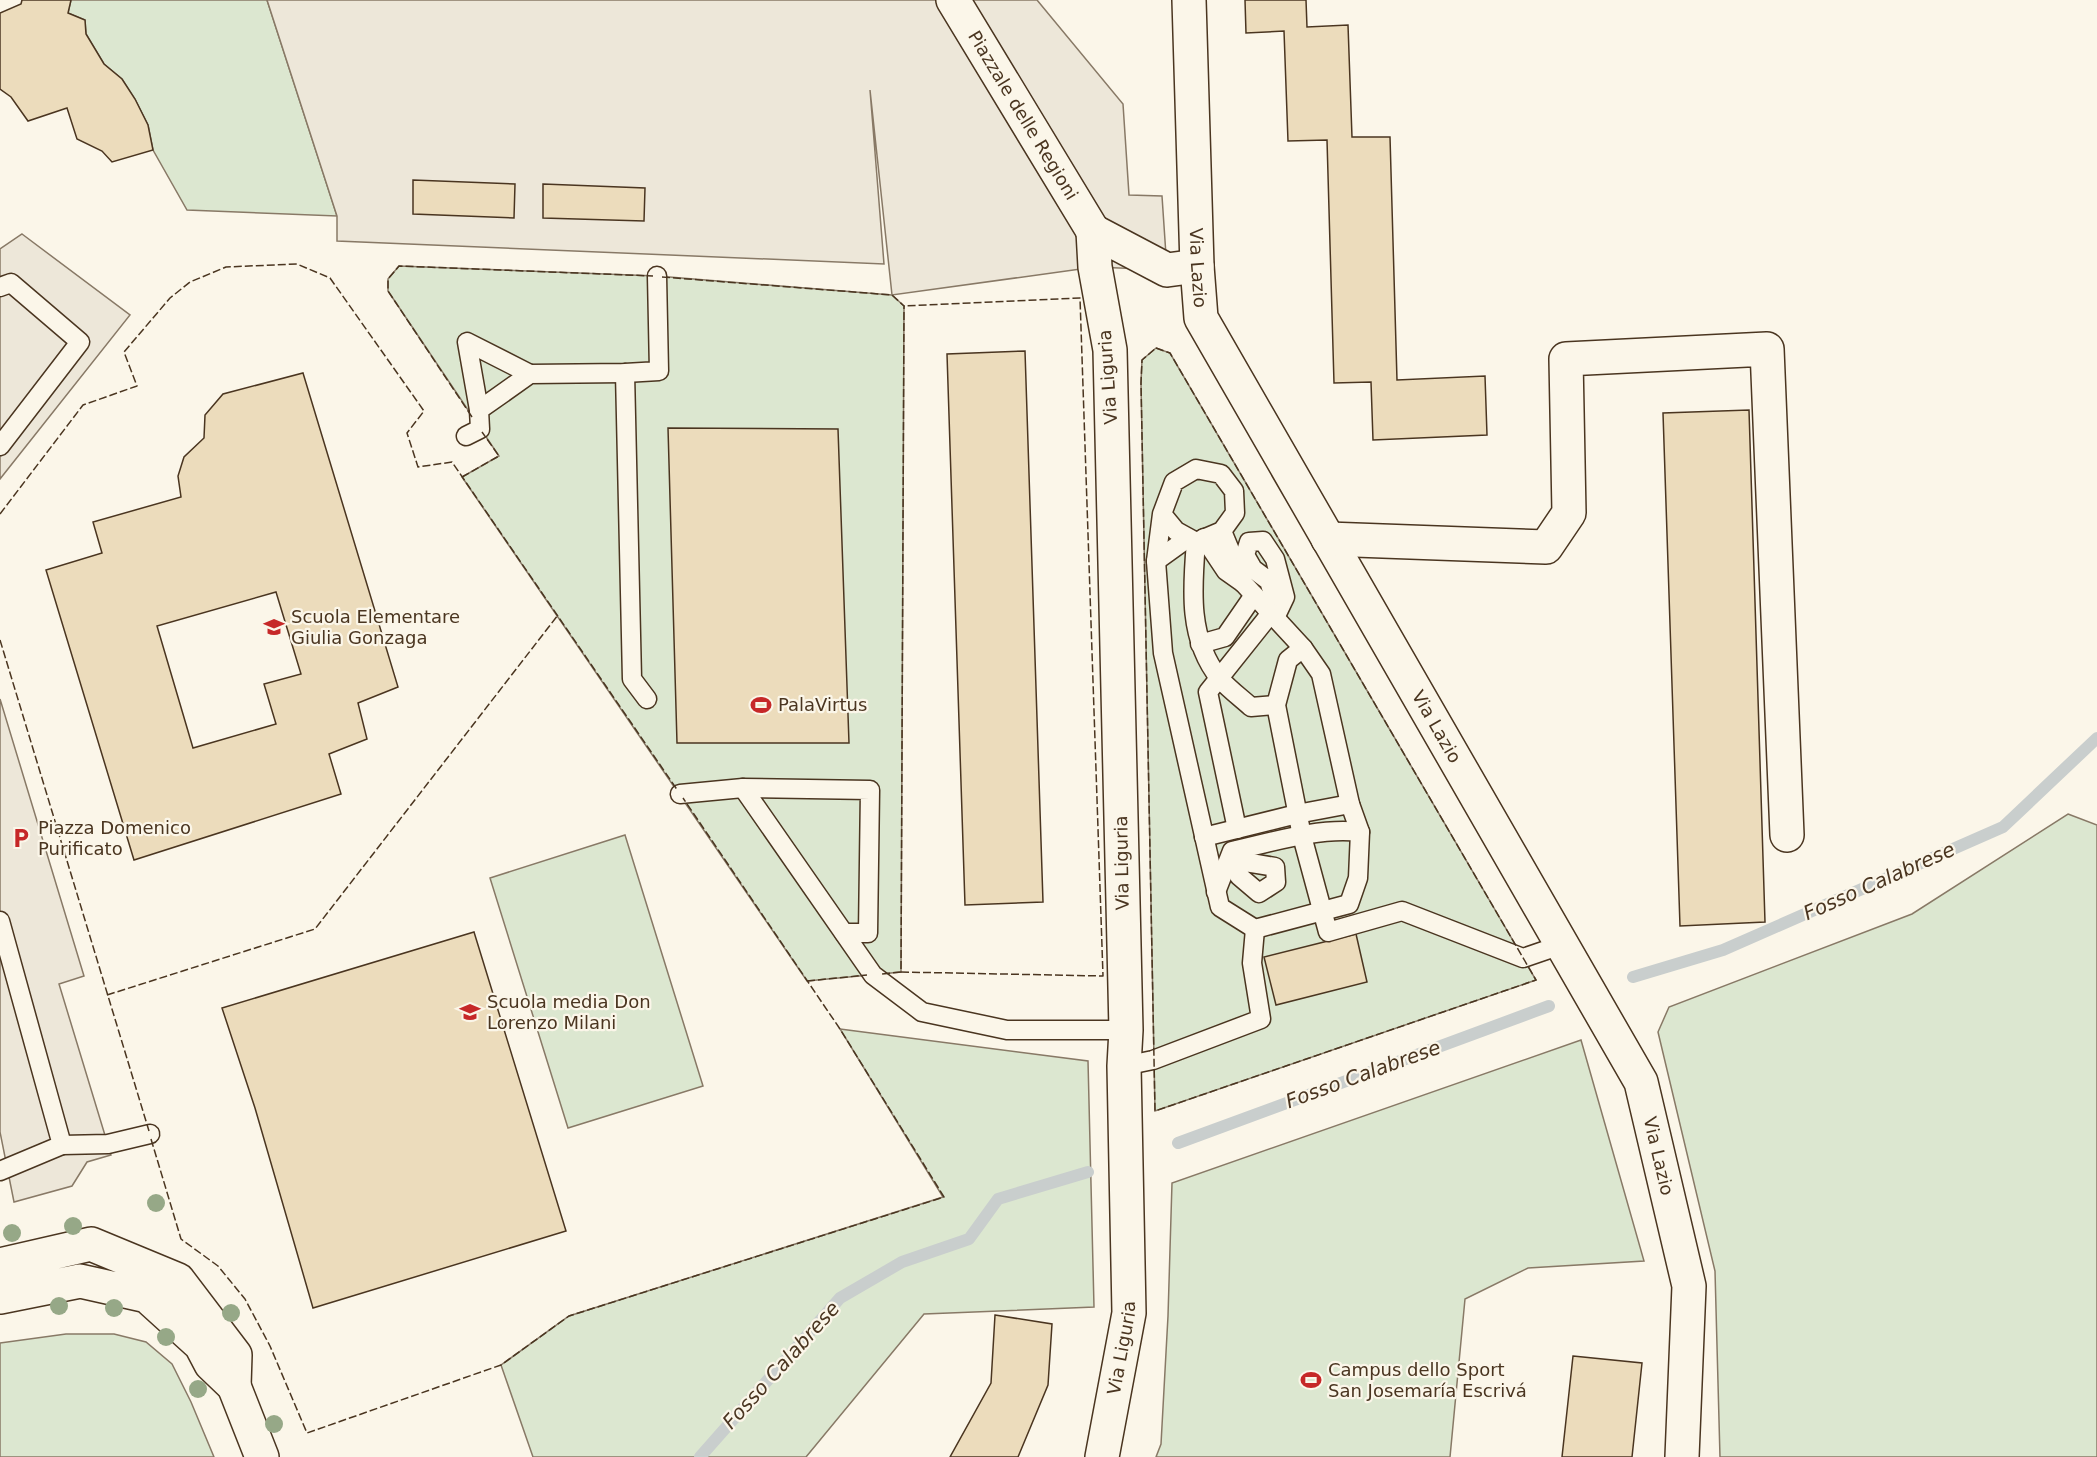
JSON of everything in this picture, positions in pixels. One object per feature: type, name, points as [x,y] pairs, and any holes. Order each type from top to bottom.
[{"type":"street","name":"Piazzale delle Regioni","points":[[953,0],[1093,231],[1095,267]]},
{"type":"street","name":"Via Lazio","points":[[1188,0],[1182,268],[1201,318],[1641,1082],[1689,1286],[1682,1457]]},
{"type":"street","points":[[1093,231],[1182,268]]},
{"type":"street","name":"Via Liguria","points":[[1095,267],[1110,350],[1126,1030],[1124,1066],[1129,1313],[1102,1457]]},
{"type":"street","points":[[1328,539],[1545,547],[1569,513],[1566,359],[1767,349],[1788,835]]},
{"type":"street","points":[[0,1264],[91,1244],[178,1280],[235,1355],[234,1386],[262,1457]]},
{"type":"street","points":[[0,1297],[80,1281],[147,1296],[201,1345],[211,1364],[234,1386]]},
{"type":"lane","points":[[466,436],[480,429],[467,342],[530,374],[625,373],[658,370],[657,276]]},
{"type":"lane","points":[[0,287],[11,283],[80,342],[0,446]]},
{"type":"lane","points":[[625,373],[632,679],[646,699]]},
{"type":"lane","points":[[478,410],[530,374]]},
{"type":"lane","points":[[1156,561],[1196,540],[1222,531],[1235,513],[1234,491],[1221,474],[1196,469],[1174,482],[1162,514],[1156,561],[1162,653],[1220,907],[1254,929],[1349,904],[1358,878],[1360,832],[1350,804],[1321,674],[1303,648],[1249,589],[1226,572],[1196,540],[1176,531],[1162,514]]},
{"type":"lane","points":[[1222,531],[1249,589]]},
{"type":"lane","points":[[1196,540],[1192,594],[1200,644],[1220,678],[1251,707],[1276,705]]},
{"type":"lane","points":[[1200,644],[1225,637],[1249,589]]},
{"type":"lane","points":[[1237,829],[1208,692],[1271,614]]},
{"type":"lane","points":[[1303,648],[1288,660],[1276,705],[1302,836],[1328,932],[1402,911],[1523,958],[1561,945]]},
{"type":"lane","points":[[743,788],[873,975],[922,1012],[1007,1030],[1126,1030]]},
{"type":"lane","points":[[680,794],[743,788],[870,790],[868,933],[844,933]]},
{"type":"lane","points":[[1204,837],[1297,814],[1350,804]]},
{"type":"lane","points":[[1216,892],[1232,851],[1238,855],[1302,836],[1345,830],[1360,832]]},
{"type":"lane","points":[[0,921],[62,1145]]},
{"type":"lane","points":[[1124,1066],[1153,1060],[1261,1019],[1252,963],[1254,929]]},
{"type":"lane","points":[[0,1171],[62,1145],[108,1144],[150,1134]]},
{"type":"green space","points":[[71,0],[267,0],[337,216],[187,210],[153,150],[148,125],[135,99],[122,79],[104,64],[86,34],[85,20],[68,13]]},
{"type":"green space","name":"PalaVirtus","points":[[399,266],[657,276],[892,295],[904,306],[901,972],[807,981],[462,477],[499,456],[388,291],[388,279]]},
{"type":"green space","points":[[1156,348],[1170,353],[1536,980],[1155,1111],[1141,383],[1142,360]]},
{"type":"green space","points":[[2068,814],[2097,825],[2097,1457],[1720,1457],[1715,1271],[1658,1032],[1669,1007],[1912,914]]},
{"type":"green space","points":[[625,835],[703,1086],[568,1128],[490,878]]},
{"type":"green space","points":[[840,1029],[1088,1061],[1094,1307],[924,1314],[806,1457],[533,1457],[501,1365],[569,1316],[943,1197]]},
{"type":"green space","points":[[1581,1040],[1644,1261],[1528,1268],[1465,1299],[1450,1457],[1156,1457],[1161,1444],[1172,1183]]},
{"type":"green space","points":[[66,1334],[114,1334],[146,1342],[172,1364],[214,1457],[0,1457],[0,1343]]},
{"type":"shaded area","points":[[267,0],[1037,0],[1123,104],[1129,195],[1162,196],[1167,270],[1095,267],[892,295],[870,90],[884,264],[337,241],[337,216]]},
{"type":"shaded area","points":[[22,234],[130,315],[0,479],[0,249]]},
{"type":"shaded area","name":"Piazza Domenico Purificato","points":[[0,699],[84,976],[59,984],[111,1155],[87,1162],[72,1186],[14,1202],[0,1132]]},
{"type":"building","points":[[22,0],[71,0],[68,13],[85,20],[86,34],[104,64],[122,79],[135,99],[148,125],[153,150],[112,162],[102,151],[77,139],[67,108],[28,121],[11,97],[0,89],[0,13],[21,4]]},
{"type":"building","points":[[1245,0],[1306,0],[1307,27],[1348,25],[1352,137],[1390,137],[1397,380],[1485,376],[1487,435],[1373,440],[1371,382],[1334,383],[1327,140],[1288,141],[1284,31],[1246,33]]},
{"type":"building","points":[[413,180],[515,184],[514,218],[413,214]]},
{"type":"building","points":[[543,184],[645,188],[644,221],[543,218]]},
{"type":"building","points":[[1025,351],[1043,902],[965,905],[947,354]]},
{"type":"building","points":[[303,373],[398,687],[358,703],[367,739],[329,754],[341,794],[134,860],[46,570],[102,553],[93,522],[181,497],[178,476],[184,457],[204,438],[205,415],[223,394]],"holes":[[[276,592],[301,674],[264,684],[276,724],[193,748],[157,626]]]},
{"type":"building","points":[[1749,410],[1765,922],[1680,926],[1663,413]]},
{"type":"building","points":[[668,428],[838,429],[849,743],[677,743]]},
{"type":"building","points":[[474,932],[566,1231],[313,1308],[255,1108],[222,1008]]},
{"type":"building","points":[[1356,934],[1367,982],[1276,1005],[1264,957]]},
{"type":"building","points":[[995,1315],[1052,1324],[1048,1385],[1018,1457],[950,1457],[991,1383]]},
{"type":"building","points":[[1573,1356],[1642,1363],[1632,1457],[1562,1457]]},
{"type":"waterway","name":"Fosso Calabrese","points":[[1633,977],[1723,950],[2003,827],[2097,738]]},
{"type":"waterway","name":"Fosso Calabrese","points":[[1178,1143],[1549,1006]]},
{"type":"waterway","name":"Fosso Calabrese","points":[[700,1457],[840,1298],[902,1262],[969,1239],[998,1199],[1088,1172]]},
{"type":"fence","points":[[0,514],[83,405],[137,386],[124,352],[170,298],[190,282],[226,267],[297,264],[330,278],[424,411],[407,433],[418,467],[452,462],[678,791]]},
{"type":"fence","points":[[472,417],[388,291],[388,279],[399,266],[653,276]]},
{"type":"fence","points":[[662,277],[892,295],[904,306],[901,972],[882,974]]},
{"type":"fence","points":[[901,972],[1103,976],[1080,298],[904,306]]},
{"type":"fence","points":[[1156,348],[1170,353],[1536,980],[1155,1111],[1141,383],[1142,360],[1156,348]]},
{"type":"fence","points":[[462,477],[499,456],[482,432]]},
{"type":"fence","points":[[107,995],[315,929],[558,615]]},
{"type":"fence","points":[[0,640],[149,1131]]},
{"type":"fence","points":[[151,1139],[181,1239],[218,1266],[245,1299],[270,1346],[307,1433],[501,1365],[569,1316],[944,1197],[840,1029],[683,798]]},
{"type":"fence","points":[[807,981],[867,975]]},
{"type":"place","name":"Scuola Elementare Giulia Gonzaga","points":[[274,627]]},
{"type":"place","name":"PalaVirtus","points":[[761,705]]},
{"type":"place","name":"Piazza Domenico Purificato","points":[[21,838]]},
{"type":"place","name":"Scuola media Don Lorenzo Milani","points":[[470,1012]]},
{"type":"place","name":"Campus dello Sport San Josemaría Escrivá","points":[[1311,1380]]}]
